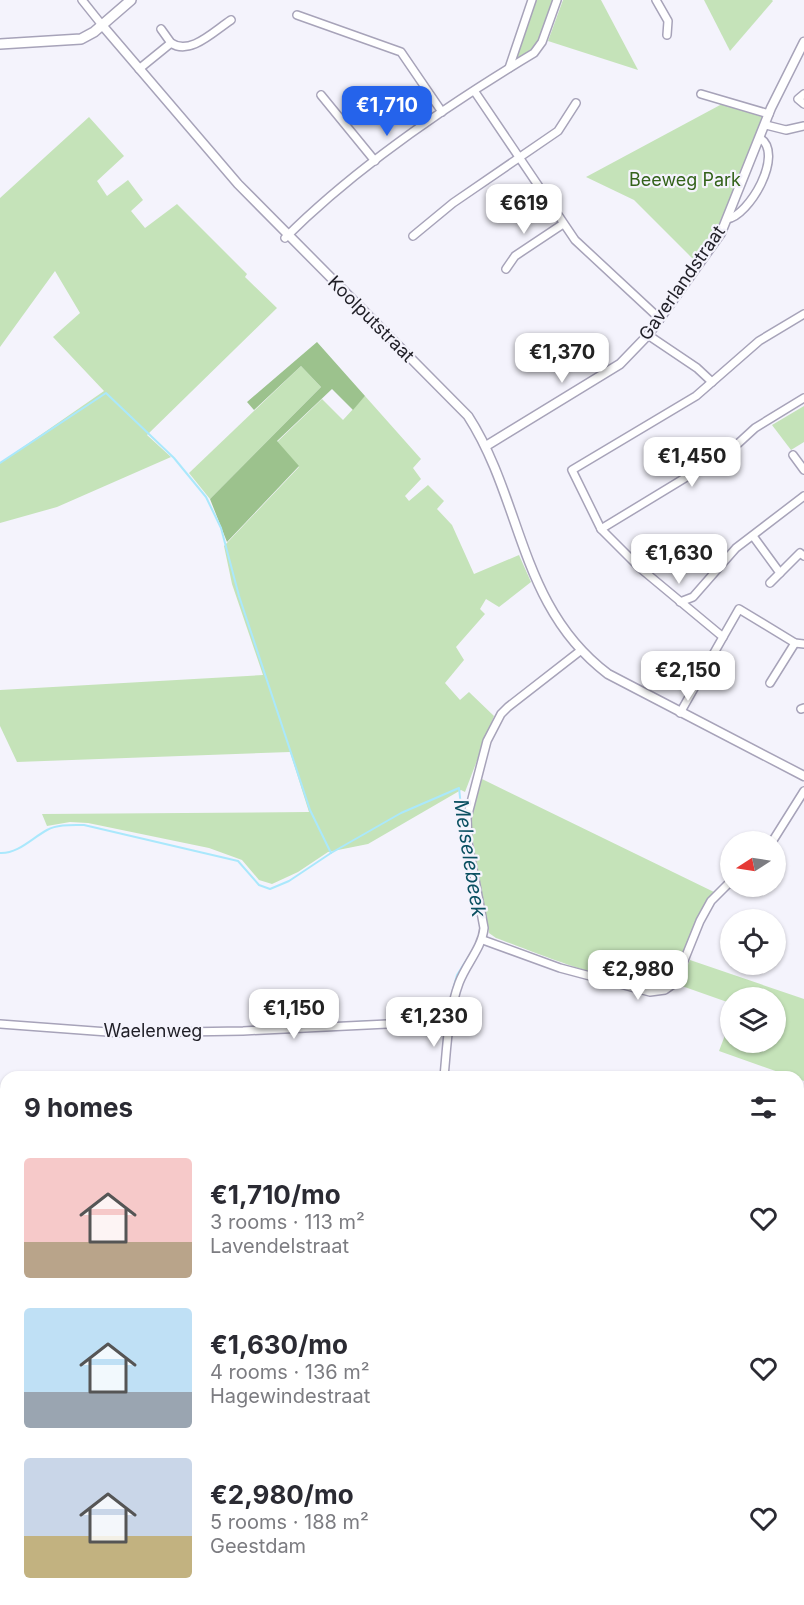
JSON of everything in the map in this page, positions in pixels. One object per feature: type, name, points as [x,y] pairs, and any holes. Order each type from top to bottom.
[{"type":"main road","points":[[0,44],[70,41],[90,35],[131,0]]},
{"type":"street","points":[[81,0],[102,25]]},
{"type":"street","points":[[509,68],[532,0]]},
{"type":"street","points":[[286,237],[375,160],[442,112],[534,53],[542,42],[557,0]]},
{"type":"street","points":[[656,0],[668,21],[667,35]]},
{"type":"street","points":[[297,15],[401,52],[442,112]]},
{"type":"street","points":[[161,29],[171,43],[178,48],[188,48],[231,20]]},
{"type":"street","name":"Koolputstraat","points":[[102,25],[286,237],[468,416],[486,446],[532,569],[562,630],[580,651],[608,674],[804,776]]},
{"type":"street","name":"Gaverlandstraat","points":[[486,446],[620,364],[648,335],[711,250],[728,219],[769,114],[804,42]]},
{"type":"street","points":[[139,69],[171,43]]},
{"type":"street","points":[[475,92],[563,224],[582,248],[660,319]]},
{"type":"street","points":[[321,94],[375,160]]},
{"type":"street","points":[[700,94],[769,114]]},
{"type":"street","points":[[804,94],[798,99],[804,104]]},
{"type":"street","points":[[413,236],[453,203],[558,131],[576,103]]},
{"type":"street","points":[[766,124],[786,130],[804,126]]},
{"type":"street","name":"Gaverlandstraat","points":[[728,219],[734,217],[744,207],[766,175],[767,147],[760,138]]},
{"type":"street","points":[[506,269],[515,256],[563,224]]},
{"type":"street","points":[[723,637],[640,568],[601,529],[572,470],[696,396],[759,341],[804,314]]},
{"type":"street","points":[[648,335],[698,368],[712,382]]},
{"type":"street","points":[[601,529],[730,450],[755,428],[804,398]]},
{"type":"street","points":[[792,455],[804,470]]},
{"type":"street","points":[[680,602],[693,597],[720,565],[804,496]]},
{"type":"street","points":[[753,536],[780,573]]},
{"type":"street","points":[[770,583],[800,553],[804,556]]},
{"type":"street","points":[[680,713],[739,609],[795,643],[804,644]]},
{"type":"street","points":[[770,683],[795,643]]},
{"type":"street","points":[[445,1071],[449,1021],[464,969],[483,940],[484,928],[466,831],[468,806],[487,741],[508,707],[580,651]]},
{"type":"street","points":[[779,831],[804,791]]},
{"type":"street","points":[[483,940],[560,968],[650,992],[665,990],[675,983],[688,949],[711,902],[720,893]]},
{"type":"street","name":"Waelenweg","points":[[0,1024],[121,1033],[243,1031],[449,1021]]},
{"type":"green space","points":[[535,0],[555,0],[539,44],[516,61],[515,55]]},
{"type":"green space","points":[[563,0],[601,0],[638,70],[548,41]]},
{"type":"green space","points":[[704,0],[772,0],[773,1],[730,51]]},
{"type":"green space","name":"Beeweg Park","points":[[722,104],[763,117],[720,225],[695,261],[634,200],[586,177]]},
{"type":"green space","points":[[89,117],[124,156],[97,181],[107,196],[128,180],[143,200],[131,211],[145,228],[177,204],[247,274],[245,277],[277,308],[147,435],[171,457],[57,507],[0,523],[0,463],[104,391],[53,337],[80,313],[55,271],[0,347],[0,198]]},
{"type":"green space","points":[[317,342],[365,396],[353,410],[332,389],[277,441],[299,466],[227,542],[210,499],[321,387],[301,366],[254,410],[247,402]]},
{"type":"green space","points":[[301,366],[321,387],[210,499],[189,473]]},
{"type":"green space","points":[[365,396],[421,459],[413,468],[421,479],[405,496],[409,501],[428,485],[444,501],[437,509],[452,525],[474,574],[519,555],[531,582],[499,607],[486,599],[480,609],[485,614],[456,647],[464,660],[445,683],[460,700],[469,692],[494,716],[465,792],[461,790],[368,844],[328,852],[298,872],[272,884],[259,880],[242,860],[209,848],[88,823],[70,822],[47,826],[42,814],[309,812],[290,752],[17,762],[0,726],[0,690],[263,675],[232,584],[224,546],[299,467],[277,442],[322,399],[343,420]]},
{"type":"green space","points":[[804,406],[804,442],[791,450],[772,425]]},
{"type":"green space","points":[[482,779],[714,892],[694,925],[673,979],[667,985],[654,987],[610,978],[532,952],[489,933],[471,830],[473,806]]},
{"type":"green space","points":[[690,960],[720,970],[720,975],[734,975],[769,987],[720,987],[720,999],[679,985]]},
{"type":"green space","points":[[786,993],[804,999],[804,1071],[776,1071],[725,1053],[786,1053]]},
{"type":"waterway","points":[[0,463],[106,393],[174,458],[206,497],[221,528],[239,596],[310,810],[331,853]]},
{"type":"waterway","name":"Melselebeek","points":[[0,853],[13,851],[51,828],[84,825],[238,861],[259,885],[270,889],[289,881],[331,853],[401,813],[459,788],[464,834]]},
{"type":"waterway","name":"Melselebeek","points":[[437,1018],[446,1015],[457,975],[476,945]]},
{"type":"waterway","name":"Melselebeek","points":[[326,1024],[371,1021]]}]
